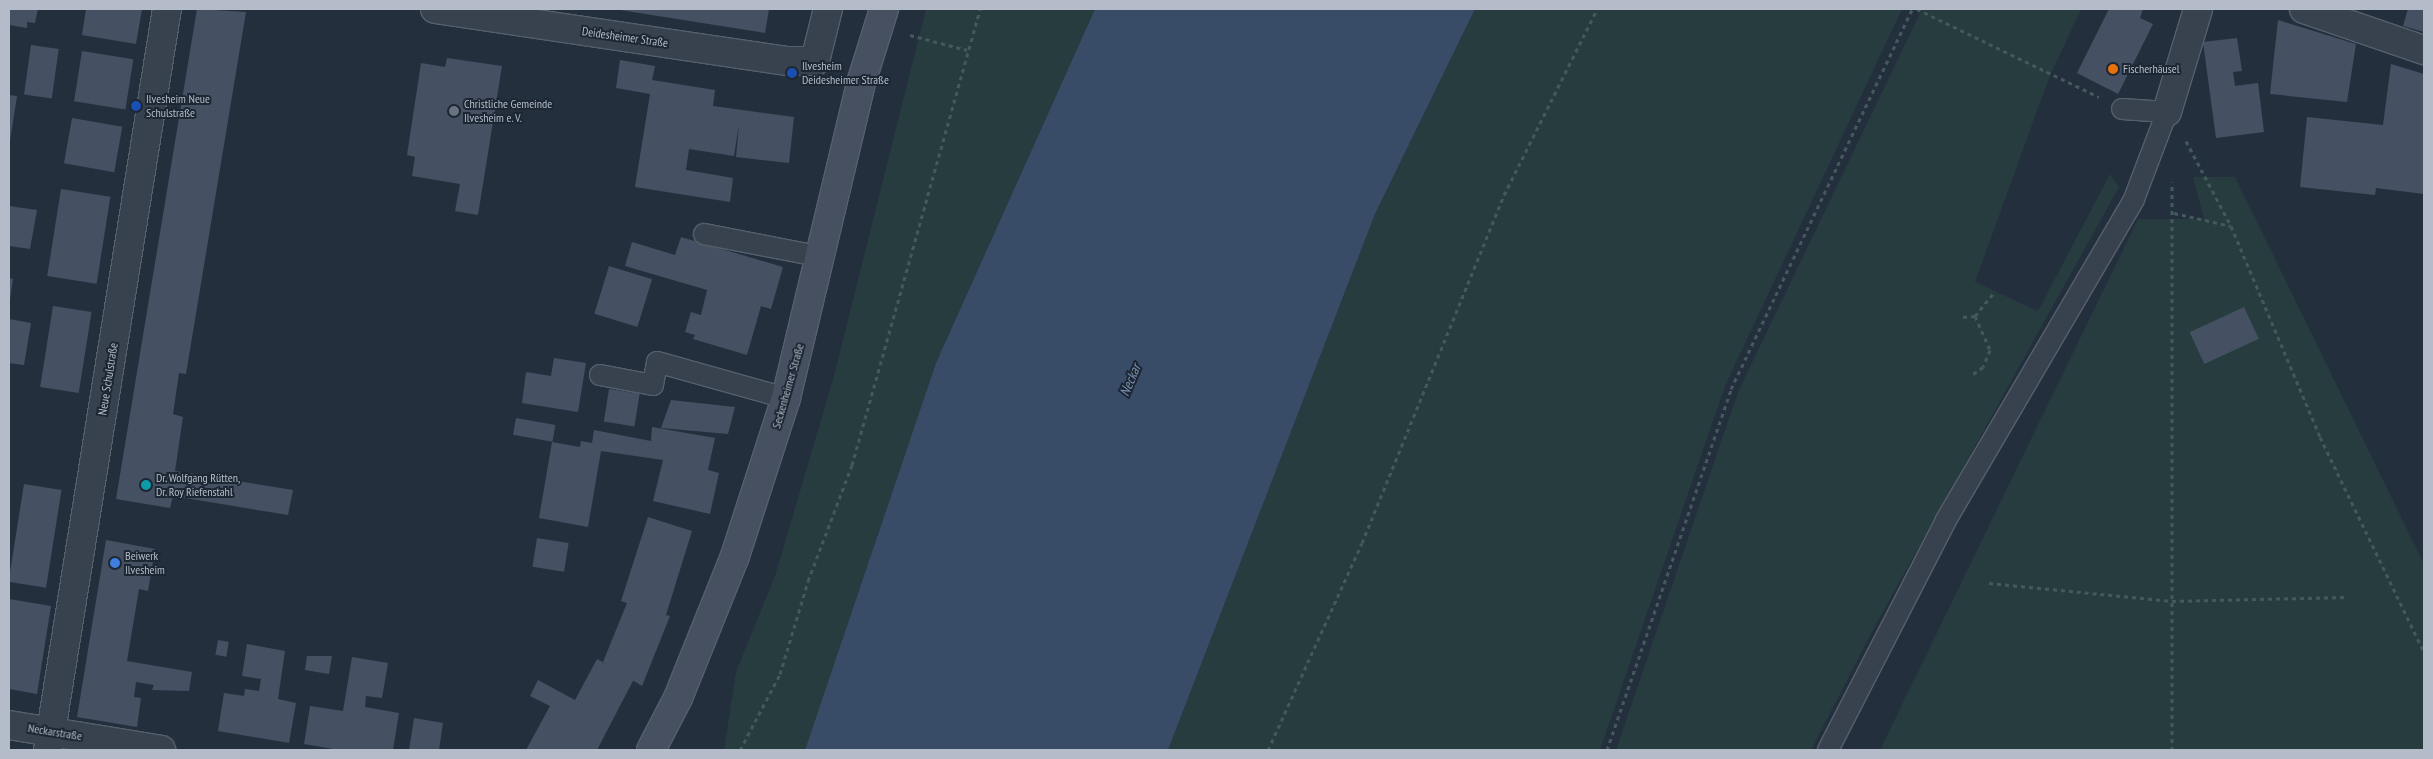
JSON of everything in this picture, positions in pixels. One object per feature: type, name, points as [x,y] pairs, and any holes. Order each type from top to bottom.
[{"type":"main road","name":"Seckenheimer Straße","points":[[651,750],[678,698],[735,556],[786,398],[822,257],[861,82],[884,9]]},
{"type":"street","name":"Neue Schulstraße","points":[[49,741],[167,9]]},
{"type":"street","name":"Deidesheimer Straße","points":[[435,9],[789,61],[815,61],[828,9]]},
{"type":"street","points":[[2167,112],[2198,9]]},
{"type":"street","points":[[2304,9],[2424,50]]},
{"type":"street","name":"Neckarstraße","points":[[9,725],[49,741],[161,750]]},
{"type":"lane","points":[[1828,750],[1946,520],[2134,199],[2167,112],[2122,109]]},
{"type":"lane","points":[[704,234],[822,257]]},
{"type":"lane","points":[[600,375],[652,385],[657,362],[786,398]]},
{"type":"path","points":[[740,750],[780,674],[808,581],[852,465],[980,9]]},
{"type":"path","points":[[1268,750],[1362,543],[1504,196],[1597,9]]},
{"type":"path","points":[[1607,750],[1731,389],[1912,9]]},
{"type":"path","points":[[1917,9],[2079,86]]},
{"type":"path","points":[[912,36],[967,50]]},
{"type":"path","points":[[2167,112],[2201,163],[2231,226],[2320,437],[2424,652]]},
{"type":"path","points":[[2172,176],[2174,213],[2172,750]]},
{"type":"path","points":[[2174,213],[2231,226]]},
{"type":"path","points":[[1963,317],[1975,316],[1995,291]]},
{"type":"path","points":[[1970,376],[1983,367],[1990,350],[1975,316]]},
{"type":"path","points":[[1989,583],[2172,601],[2347,597]]},
{"type":"green space","points":[[926,9],[1095,9],[936,363],[805,750],[724,750],[736,672],[775,576],[834,376]]},
{"type":"green space","points":[[1475,9],[1902,9],[1725,386],[1600,750],[1168,750],[1375,214]]},
{"type":"green space","points":[[1922,9],[2081,9],[2049,78],[1975,282],[2038,311],[2110,174],[2119,187],[1875,626],[1811,750],[1616,750],[1738,392]]},
{"type":"green space","points":[[2193,177],[2235,177],[2424,564],[2424,750],[1880,750],[2138,219],[2204,219]]},
{"type":"water","name":"Neckar","points":[[1095,9],[1475,9],[1375,214],[1168,750],[805,750],[936,363]]},
{"type":"building","points":[[9,9],[38,9],[35,23],[27,22],[27,28],[9,25]]},
{"type":"building","points":[[86,9],[142,9],[136,44],[82,35]]},
{"type":"building","points":[[197,9],[246,12],[186,374],[179,373],[173,414],[183,417],[175,471],[293,490],[288,515],[173,496],[170,508],[116,499]]},
{"type":"building","points":[[614,9],[769,9],[765,33]]},
{"type":"building","points":[[2109,9],[2143,9],[2140,18],[2153,24],[2118,94],[2077,73]]},
{"type":"building","points":[[2408,9],[2424,9],[2424,32],[2403,26]]},
{"type":"building","points":[[2278,20],[2356,44],[2347,102],[2270,94]]},
{"type":"building","points":[[2237,38],[2242,71],[2233,72],[2235,86],[2258,83],[2264,132],[2216,138],[2203,42]]},
{"type":"building","points":[[31,45],[59,49],[52,98],[24,95]]},
{"type":"building","points":[[82,51],[133,59],[125,110],[74,101]]},
{"type":"building","name":"Christliche Gemeinde Ilvesheim e. V.","points":[[447,58],[502,66],[478,215],[455,211],[460,184],[412,176],[415,157],[407,155],[421,63],[445,67]]},
{"type":"building","points":[[620,60],[655,66],[652,80],[715,90],[713,106],[794,117],[789,163],[736,157],[739,124],[734,156],[689,149],[686,170],[733,178],[730,202],[635,187],[650,94],[616,88]]},
{"type":"building","points":[[2391,64],[2424,74],[2424,194],[2376,188],[2375,195],[2300,187],[2307,117],[2383,125]]},
{"type":"building","points":[[9,95],[17,96],[10,141],[9,141]]},
{"type":"building","points":[[72,118],[122,127],[114,172],[64,163]]},
{"type":"building","points":[[61,189],[110,197],[97,284],[47,276]]},
{"type":"building","points":[[9,206],[37,210],[30,249],[9,246]]},
{"type":"building","points":[[681,237],[783,267],[771,309],[761,306],[747,355],[693,339],[695,335],[685,332],[691,312],[701,315],[707,290],[625,266],[632,242],[675,255]]},
{"type":"building","points":[[609,266],[652,279],[637,327],[594,314]]},
{"type":"building","points":[[9,278],[13,279],[10,300],[9,300]]},
{"type":"building","points":[[53,306],[92,312],[79,393],[40,387]]},
{"type":"building","points":[[2244,307],[2259,339],[2204,364],[2190,332]]},
{"type":"building","points":[[9,319],[31,323],[24,365],[9,363]]},
{"type":"building","points":[[554,358],[586,363],[578,412],[522,403],[526,372],[551,376]]},
{"type":"building","points":[[609,389],[640,394],[634,426],[604,422]]},
{"type":"building","points":[[671,400],[735,407],[728,434],[661,428]]},
{"type":"building","points":[[516,418],[555,425],[552,442],[513,435]]},
{"type":"building","points":[[652,427],[715,438],[708,470],[719,473],[710,514],[653,501],[663,460],[601,451],[588,527],[539,518],[552,442],[580,447],[581,441],[592,443],[594,430],[651,441]]},
{"type":"building","points":[[24,484],[62,490],[46,588],[9,582]]},
{"type":"building","points":[[648,517],[692,531],[666,615],[670,616],[642,686],[603,662],[627,603],[621,601]]},
{"type":"building","points":[[537,538],[569,543],[564,572],[532,567]]},
{"type":"building","points":[[106,540],[155,549],[148,591],[139,589],[127,661],[192,672],[189,691],[152,690],[154,685],[136,682],[134,697],[141,698],[137,727],[77,717]]},
{"type":"building","points":[[9,599],[51,606],[37,694],[9,689]]},
{"type":"building","points":[[218,640],[229,642],[226,657],[215,655]]},
{"type":"building","points":[[247,644],[285,651],[278,699],[296,703],[289,743],[218,731],[224,693],[244,696],[245,689],[259,691],[261,679],[242,676]]},
{"type":"building","points":[[307,656],[332,656],[329,674],[305,670]]},
{"type":"building","points":[[352,657],[388,663],[382,698],[366,696],[365,707],[399,713],[393,750],[339,750],[304,744],[310,706],[343,711]]},
{"type":"building","points":[[597,659],[634,679],[597,750],[526,750],[550,706],[530,696],[538,680],[575,700]]},
{"type":"building","points":[[414,718],[443,723],[439,750],[409,750]]},
{"type":"place","name":"Fischerhäusel","points":[[2113,69]]},
{"type":"place","name":"Ilvesheim Deidesheimer Straße","points":[[792,73]]},
{"type":"place","name":"Ilvesheim Neue Schulstraße","points":[[136,106]]},
{"type":"place","name":"Christliche Gemeinde Ilvesheim e. V.","points":[[454,111]]},
{"type":"place","name":"Dr. Wolfgang Rütten, Dr. Roy Riefenstahl","points":[[146,485]]},
{"type":"place","name":"Beiwerk Ilvesheim","points":[[115,563]]}]
